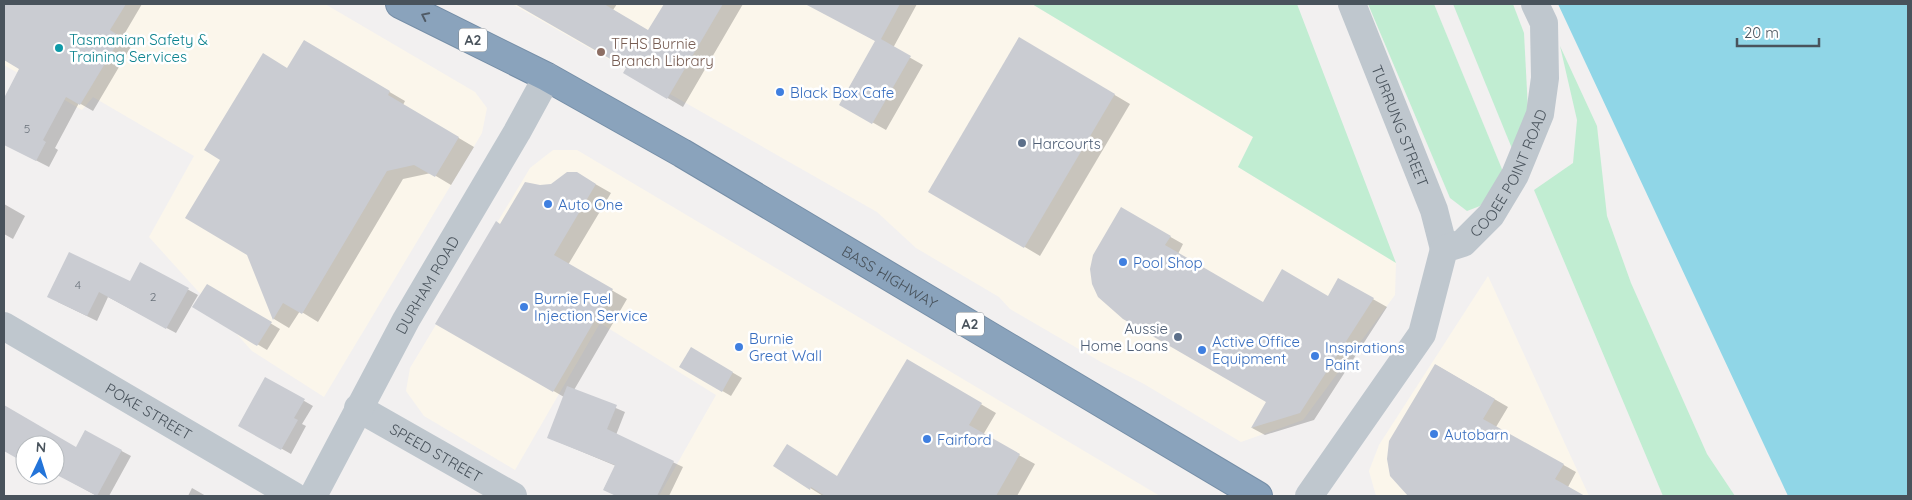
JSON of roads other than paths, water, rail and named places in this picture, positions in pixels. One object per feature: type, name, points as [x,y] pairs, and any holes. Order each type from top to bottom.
[{"type":"highway","name":"BASS HIGHWAY","points":[[400,4],[546,77],[682,153],[1258,496]]},
{"type":"highway","name":"BASS HIGHWAY","points":[[444,4],[546,77]]},
{"type":"street","name":"TURRUNG STREET","points":[[1352,4],[1434,210],[1444,249]]},
{"type":"street","name":"COOEE POINT ROAD","points":[[1444,249],[1463,242],[1492,215],[1515,175],[1540,114],[1545,78],[1544,23],[1535,4]]},
{"type":"street","name":"DURHAM ROAD","points":[[313,496],[406,320],[521,124],[546,77]]},
{"type":"street","points":[[1309,496],[1422,334],[1444,249]]},
{"type":"street","name":"POKE STREET","points":[[4,326],[294,496]]},
{"type":"street","name":"SPEED STREET","points":[[358,408],[513,496]]},
{"type":"water","points":[[1558,4],[1908,4],[1908,496],[1788,496]]},
{"type":"place","name":"Tasmanian Safety & Training Services","points":[[59,48]]},
{"type":"place","name":"TFHS Burnie Branch Library","points":[[601,52]]},
{"type":"place","name":"Black Box Cafe","points":[[780,92]]},
{"type":"place","name":"Harcourts","points":[[1022,143]]},
{"type":"place","name":"Auto One","points":[[548,204]]},
{"type":"place","name":"Pool Shop","points":[[1123,262]]},
{"type":"place","name":"Burnie Fuel Injection Service","points":[[524,307]]},
{"type":"place","name":"Aussie Home Loans","points":[[1178,337]]},
{"type":"place","name":"Burnie Great Wall","points":[[739,347]]},
{"type":"place","name":"Active Office Equipment","points":[[1202,350]]},
{"type":"place","name":"Inspirations Paint","points":[[1315,356]]},
{"type":"place","name":"Autobarn","points":[[1434,434]]},
{"type":"place","name":"Fairford","points":[[927,439]]}]
